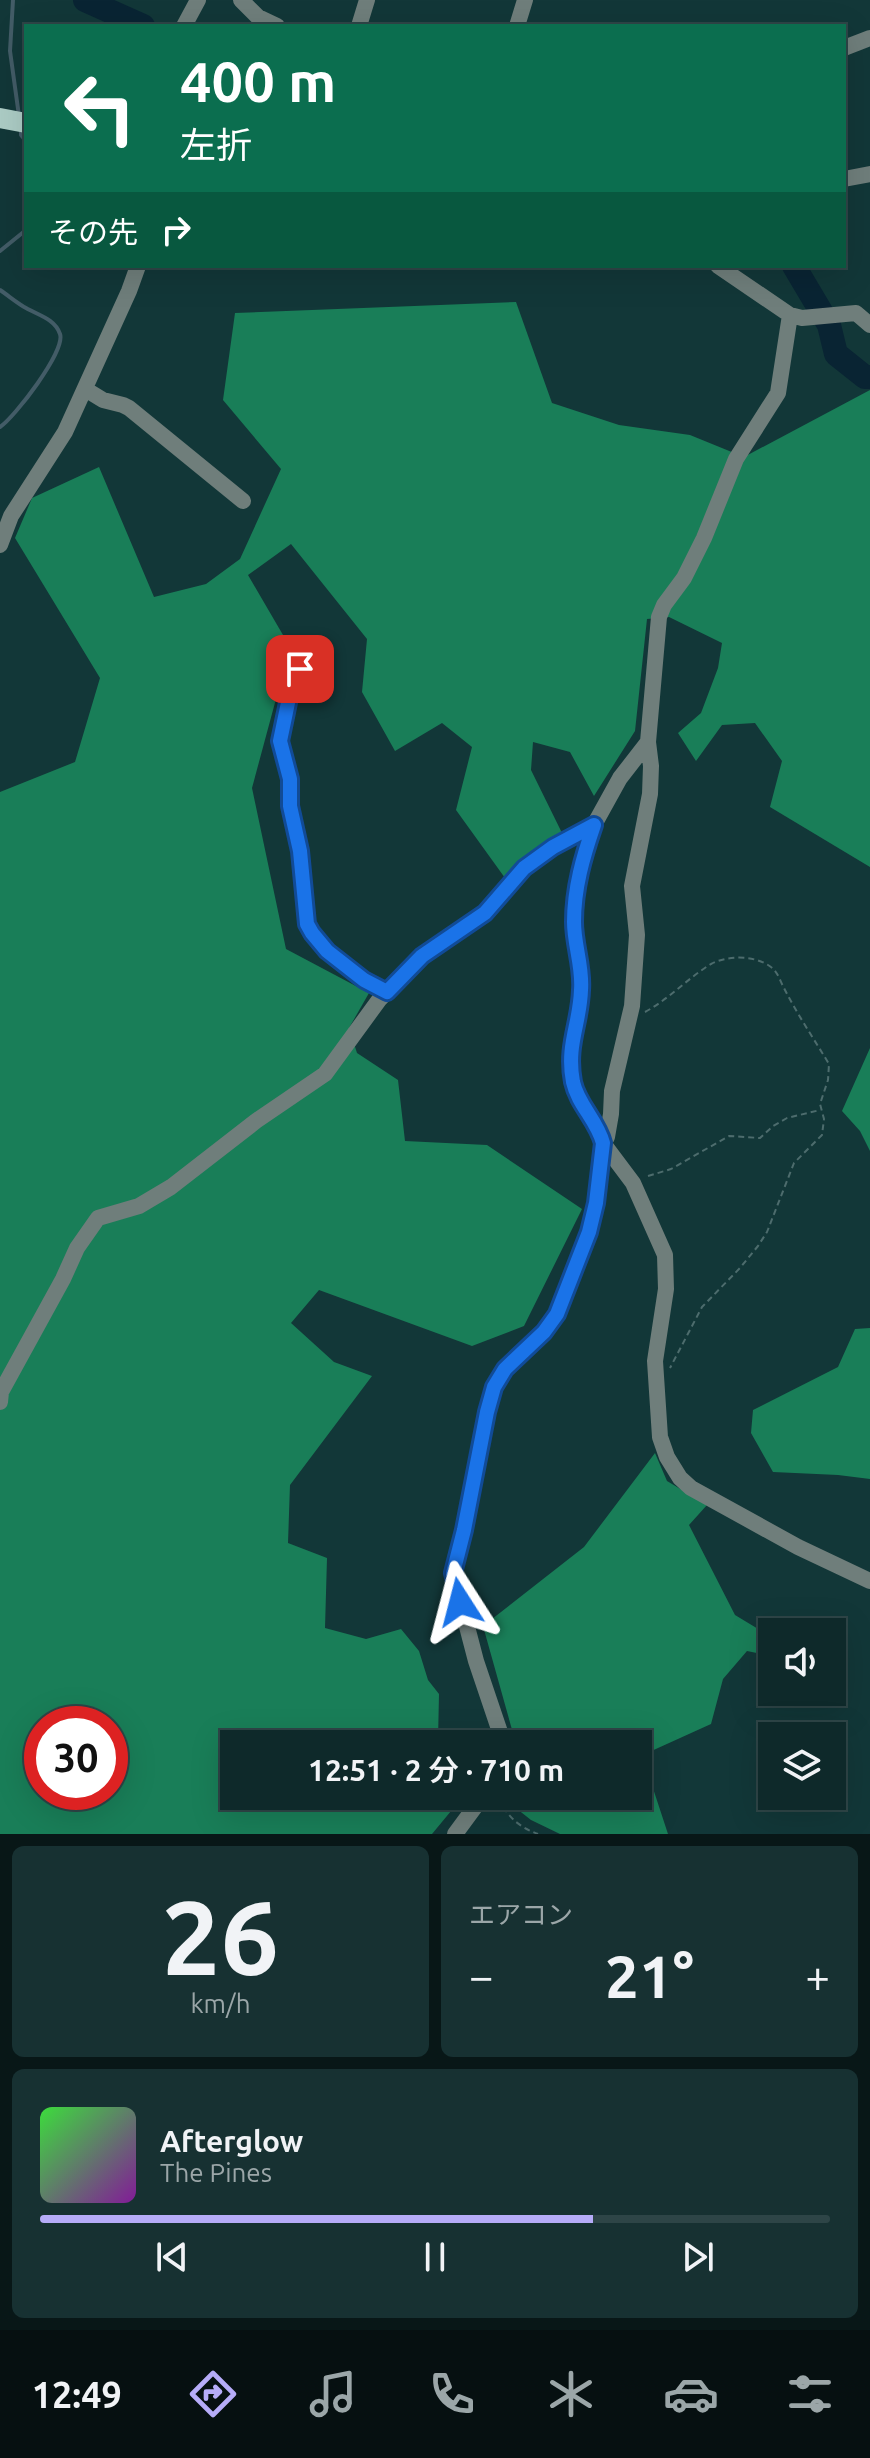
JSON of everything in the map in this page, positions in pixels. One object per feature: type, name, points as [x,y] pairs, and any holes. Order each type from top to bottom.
[{"type":"main road","points":[[0,118],[24,123]]},
{"type":"street","points":[[185,24],[198,0]]},
{"type":"street","points":[[241,0],[258,17],[273,24]]},
{"type":"street","points":[[360,24],[367,0]]},
{"type":"street","points":[[518,24],[525,0]]},
{"type":"street","points":[[846,47],[870,38]]},
{"type":"street","points":[[846,179],[870,174]]},
{"type":"street","points":[[0,543],[11,516],[65,432],[137,268]]},
{"type":"street","points":[[721,268],[790,315],[802,318],[863,310],[870,325]]},
{"type":"street","points":[[499,1730],[476,1661],[453,1573],[494,1387],[505,1369],[544,1332],[557,1314],[589,1232],[596,1203],[612,1091],[629,1017],[637,935],[632,903],[633,873],[650,794],[648,742],[659,617],[684,578],[704,538],[736,459],[778,393],[790,315]]},
{"type":"street","points":[[85,389],[103,400],[129,408],[243,501]]},
{"type":"street","points":[[300,669],[290,693],[280,741],[290,779],[290,806],[300,851],[307,924],[327,951],[364,980],[387,992]]},
{"type":"street","points":[[648,742],[620,778],[594,825],[577,877],[574,921],[582,987],[572,1036],[571,1061],[578,1100],[600,1133],[603,1143],[632,1180],[665,1255],[667,1271],[655,1361],[660,1437],[667,1457],[680,1478],[691,1488],[798,1547],[870,1581]]},
{"type":"street","points":[[0,1402],[1,1392],[77,1248],[98,1218],[139,1206],[171,1187],[256,1121],[315,1083],[325,1074],[379,1000],[422,956],[485,913],[524,868],[553,847],[594,825]]},
{"type":"street","points":[[455,1834],[473,1810]]},
{"type":"path","points":[[629,1017],[658,1005],[714,962],[739,957],[764,963],[777,972],[829,1064],[830,1071],[822,1096],[822,1135],[794,1163],[767,1232],[740,1268],[702,1307],[657,1385]]},
{"type":"path","points":[[632,1180],[671,1169],[729,1136],[760,1138],[787,1118],[821,1110]]},
{"type":"path","points":[[505,1810],[514,1821],[538,1834]]},
{"type":"green space","points":[[516,302],[552,403],[619,425],[690,435],[744,457],[870,390],[870,867],[770,807],[782,761],[755,723],[722,725],[696,761],[678,733],[701,713],[718,668],[722,643],[669,617],[647,619],[635,731],[594,796],[570,752],[533,742],[531,770],[562,833],[505,878],[456,810],[472,747],[442,723],[395,751],[362,692],[367,639],[291,544],[248,575],[290,647],[252,788],[286,949],[369,993],[349,1028],[357,1053],[398,1080],[405,1141],[487,1145],[582,1209],[524,1326],[472,1346],[319,1290],[291,1323],[334,1362],[372,1376],[290,1485],[288,1543],[327,1558],[325,1628],[366,1639],[401,1629],[419,1651],[428,1680],[439,1694],[438,1730],[220,1730],[220,1810],[452,1810],[432,1834],[0,1834],[0,792],[75,762],[100,678],[15,538],[32,498],[99,467],[154,597],[206,584],[240,559],[281,469],[223,400],[235,313]]},
{"type":"green space","points":[[870,1048],[870,1151],[860,1131],[842,1111]]},
{"type":"green space","points":[[870,1328],[870,1479],[773,1472],[751,1433],[753,1410],[838,1367],[855,1329]]},
{"type":"green space","points":[[655,1453],[667,1481],[707,1505],[689,1525],[735,1615],[758,1629],[758,1653],[747,1651],[723,1679],[711,1724],[652,1751],[652,1730],[512,1730],[483,1626],[584,1547]]},
{"type":"green space","points":[[652,1785],[668,1834],[560,1834],[518,1810],[652,1810]]},
{"type":"waterway","points":[[13,0],[10,51],[19,116]]},
{"type":"waterway","points":[[85,0],[139,24]]},
{"type":"waterway","points":[[21,129],[24,139]]},
{"type":"waterway","points":[[0,251],[24,232]]},
{"type":"waterway","points":[[795,268],[829,325],[836,354],[865,377],[870,377]]},
{"type":"waterway","points":[[0,290],[50,321],[60,334],[60,343],[47,369],[27,398],[0,427]]},
{"type":"route","points":[[300,669],[290,693],[280,741],[290,779],[290,806],[300,851],[307,924],[327,951],[364,980],[387,992],[422,956],[485,913],[524,868],[553,847],[594,825],[577,877],[574,921],[582,987],[572,1036],[571,1061],[578,1100],[600,1133],[603,1143],[596,1203],[589,1232],[557,1314],[544,1332],[505,1369],[494,1387],[455,1559],[453,1573],[460,1602]]}]
